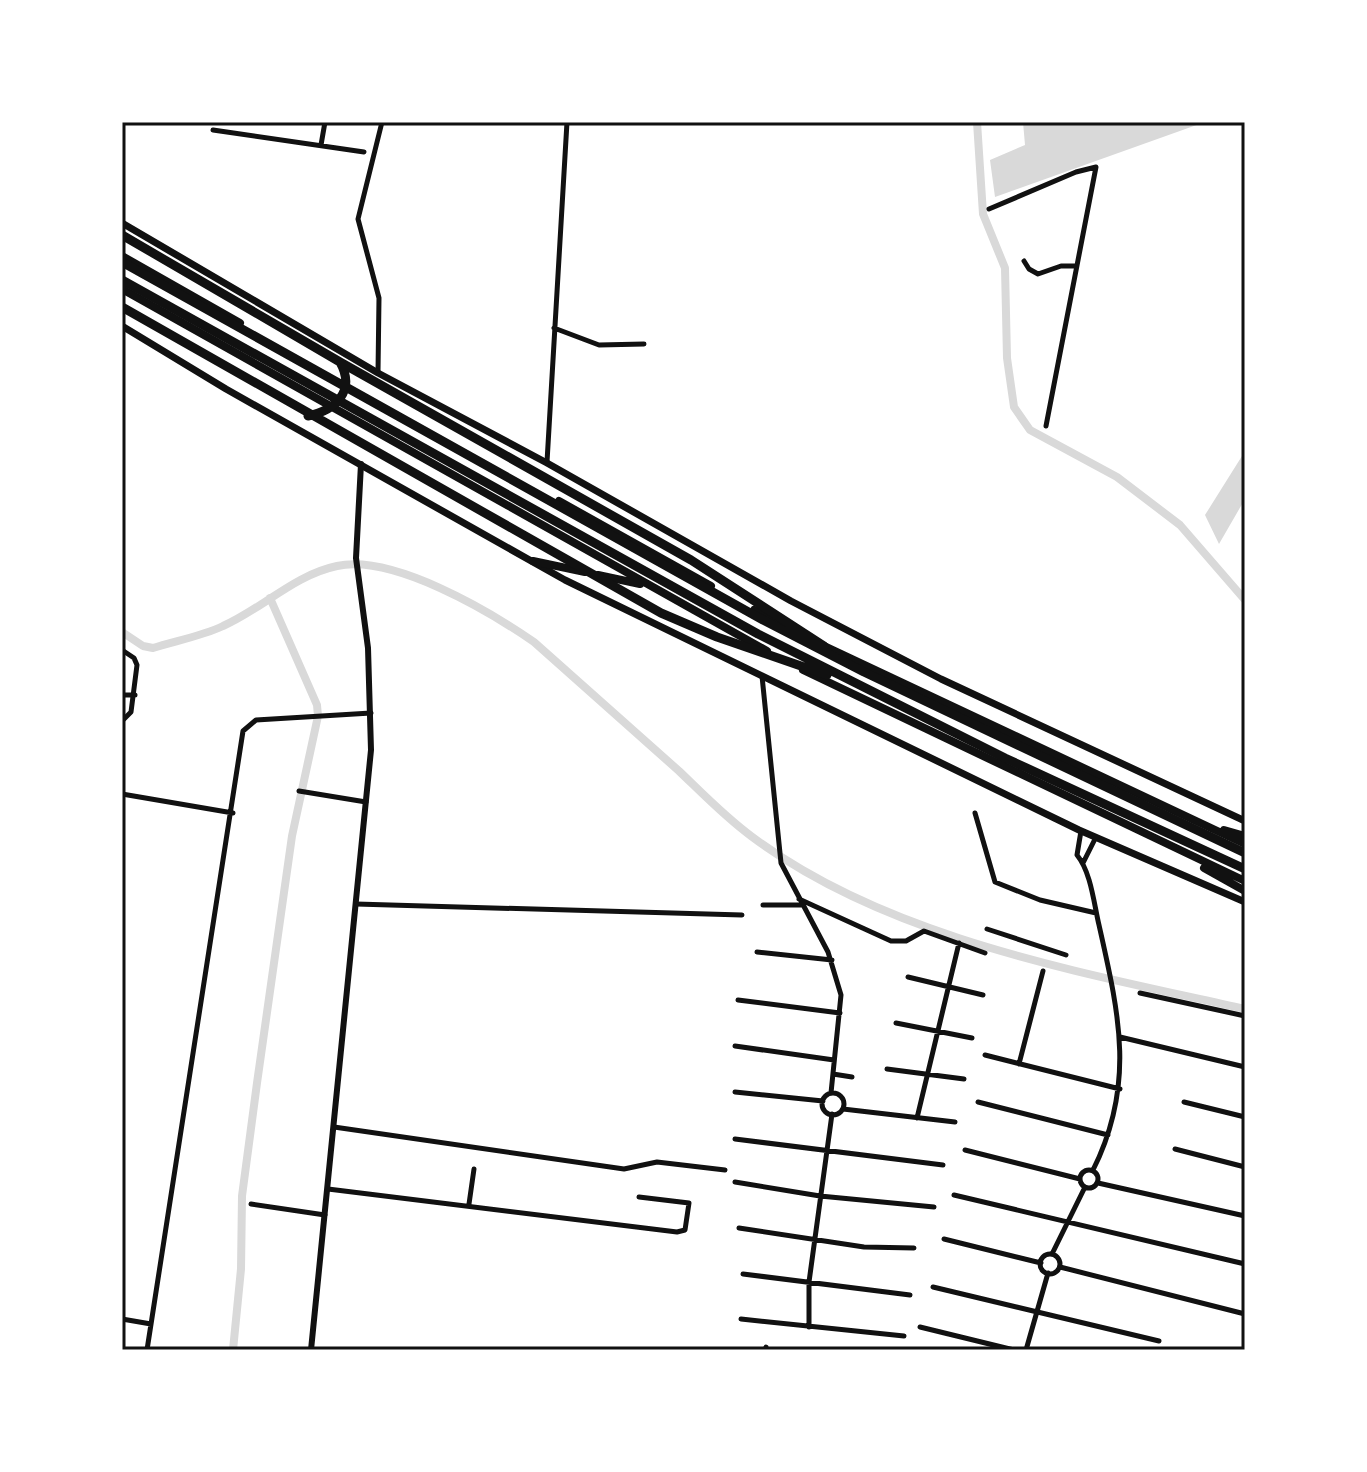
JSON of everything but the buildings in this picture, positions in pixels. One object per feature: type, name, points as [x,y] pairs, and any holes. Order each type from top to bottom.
[{"type":"highway","points":[[122,235],[691,560],[864,672]]},
{"type":"highway","points":[[122,256],[747,607],[867,668],[1245,844]]},
{"type":"highway","points":[[122,262],[585,523],[864,672],[1245,853]]},
{"type":"highway","points":[[122,280],[578,536],[856,685],[1245,869]]},
{"type":"highway","points":[[122,289],[648,586],[858,698],[1245,881]]},
{"type":"highway","points":[[122,307],[308,416],[661,613],[717,637],[856,685]]},
{"type":"highway","points":[[308,416],[330,409],[340,400],[347,379],[340,362]]},
{"type":"highway","points":[[533,561],[648,586]]},
{"type":"highway","points":[[1193,821],[1245,836]]},
{"type":"highway","points":[[1159,842],[1245,891]]},
{"type":"main road","points":[[122,223],[378,373],[863,639],[1027,721],[1245,821]]},
{"type":"main road","points":[[122,326],[533,561],[691,644],[1081,831],[1245,902]]},
{"type":"street","points":[[321,145],[325,122]]},
{"type":"street","points":[[378,373],[379,298],[358,219],[382,122]]},
{"type":"street","points":[[547,463],[567,122]]},
{"type":"street","points":[[213,130],[364,152]]},
{"type":"street","points":[[989,209],[1076,172],[1096,167],[1046,426]]},
{"type":"street","points":[[1024,261],[1029,269],[1038,274],[1061,266],[1075,266]]},
{"type":"street","points":[[554,328],[599,345],[644,344]]},
{"type":"street","points":[[311,1350],[373,713],[356,558],[361,464]]},
{"type":"street","points":[[122,650],[136,661],[135,695],[131,712],[122,721]]},
{"type":"street","points":[[762,676],[778,852],[798,898],[832,960],[841,995],[831,1093],[823,1101]]},
{"type":"street","points":[[122,695],[135,695]]},
{"type":"street","points":[[147,1350],[233,813],[243,731],[249,724],[324,714],[373,713]]},
{"type":"street","points":[[299,791],[366,802]]},
{"type":"street","points":[[122,794],[233,813]]},
{"type":"street","points":[[975,813],[995,882],[1040,900],[1096,913]]},
{"type":"street","points":[[1081,831],[1077,855],[1083,863],[1096,913],[1120,1037],[1120,1089],[1108,1135],[1093,1170]]},
{"type":"street","points":[[1083,863],[1096,837]]},
{"type":"street","points":[[798,898],[891,941],[906,941],[924,931],[985,953]]},
{"type":"street","points":[[356,904],[742,915]]},
{"type":"street","points":[[763,905],[802,905]]},
{"type":"street","points":[[987,929],[1066,955]]},
{"type":"street","points":[[917,1118],[959,943]]},
{"type":"street","points":[[757,952],[832,960]]},
{"type":"street","points":[[1019,1064],[1043,971]]},
{"type":"street","points":[[908,977],[983,995]]},
{"type":"street","points":[[1140,993],[1245,1016]]},
{"type":"street","points":[[738,1000],[840,1013]]},
{"type":"street","points":[[896,1023],[972,1038]]},
{"type":"street","points":[[1120,1037],[1245,1067]]},
{"type":"street","points":[[735,1046],[834,1060]]},
{"type":"street","points":[[985,1055],[1120,1089]]},
{"type":"street","points":[[887,1069],[964,1079]]},
{"type":"street","points":[[833,1074],[852,1077]]},
{"type":"street","points":[[735,1092],[823,1101]]},
{"type":"street","points":[[831,1093],[842,1097],[843,1109]]},
{"type":"street","points":[[823,1101],[824,1110],[832,1114]]},
{"type":"street","points":[[978,1102],[1108,1135]]},
{"type":"street","points":[[1184,1102],[1245,1117]]},
{"type":"street","points":[[832,1114],[843,1109],[955,1122]]},
{"type":"street","points":[[809,1327],[809,1282],[832,1114]]},
{"type":"street","points":[[334,1127],[624,1169],[657,1162],[725,1170]]},
{"type":"street","points":[[735,1139],[943,1165]]},
{"type":"street","points":[[1175,1149],[1245,1167]]},
{"type":"street","points":[[965,1150],[1080,1179],[1085,1187]]},
{"type":"street","points":[[469,1204],[474,1169]]},
{"type":"street","points":[[1080,1179],[1084,1171],[1093,1170],[1098,1174],[1098,1183],[1094,1187],[1085,1187]]},
{"type":"street","points":[[735,1182],[820,1196],[934,1207]]},
{"type":"street","points":[[1098,1183],[1245,1216]]},
{"type":"street","points":[[1041,1263],[1043,1257],[1052,1254],[1085,1187]]},
{"type":"street","points":[[328,1189],[677,1232],[685,1230],[689,1203],[639,1197]]},
{"type":"street","points":[[954,1195],[1245,1264]]},
{"type":"street","points":[[251,1204],[325,1215]]},
{"type":"street","points":[[739,1228],[864,1247],[914,1248]]},
{"type":"street","points":[[944,1239],[1041,1263],[1048,1273]]},
{"type":"street","points":[[1052,1254],[1059,1260],[1060,1267]]},
{"type":"street","points":[[1026,1350],[1048,1273],[1060,1267],[1245,1314]]},
{"type":"street","points":[[743,1274],[910,1295]]},
{"type":"street","points":[[933,1287],[1159,1341]]},
{"type":"street","points":[[122,1319],[151,1324]]},
{"type":"street","points":[[741,1319],[904,1336]]},
{"type":"street","points":[[920,1327],[1014,1350]]},
{"type":"shaded area","points":[[1023,122],[1205,122],[995,197],[990,160],[1025,145]]},
{"type":"shaded area","points":[[1242,456],[1245,458],[1245,499],[1219,544],[1205,515]]},
{"type":"waterway","points":[[977,122],[983,214],[1005,268],[1007,358],[1014,407],[1030,430],[1117,477],[1180,525],[1245,600]]},
{"type":"waterway","points":[[122,632],[143,646],[153,648],[197,636],[237,619],[292,584],[337,566],[385,568],[412,577],[467,601],[534,642],[732,821],[805,871],[863,901],[988,947],[1118,981],[1245,1009]]},
{"type":"waterway","points":[[233,1350],[241,1269],[242,1196],[257,1083],[292,836],[318,716],[317,705],[270,598]]}]
